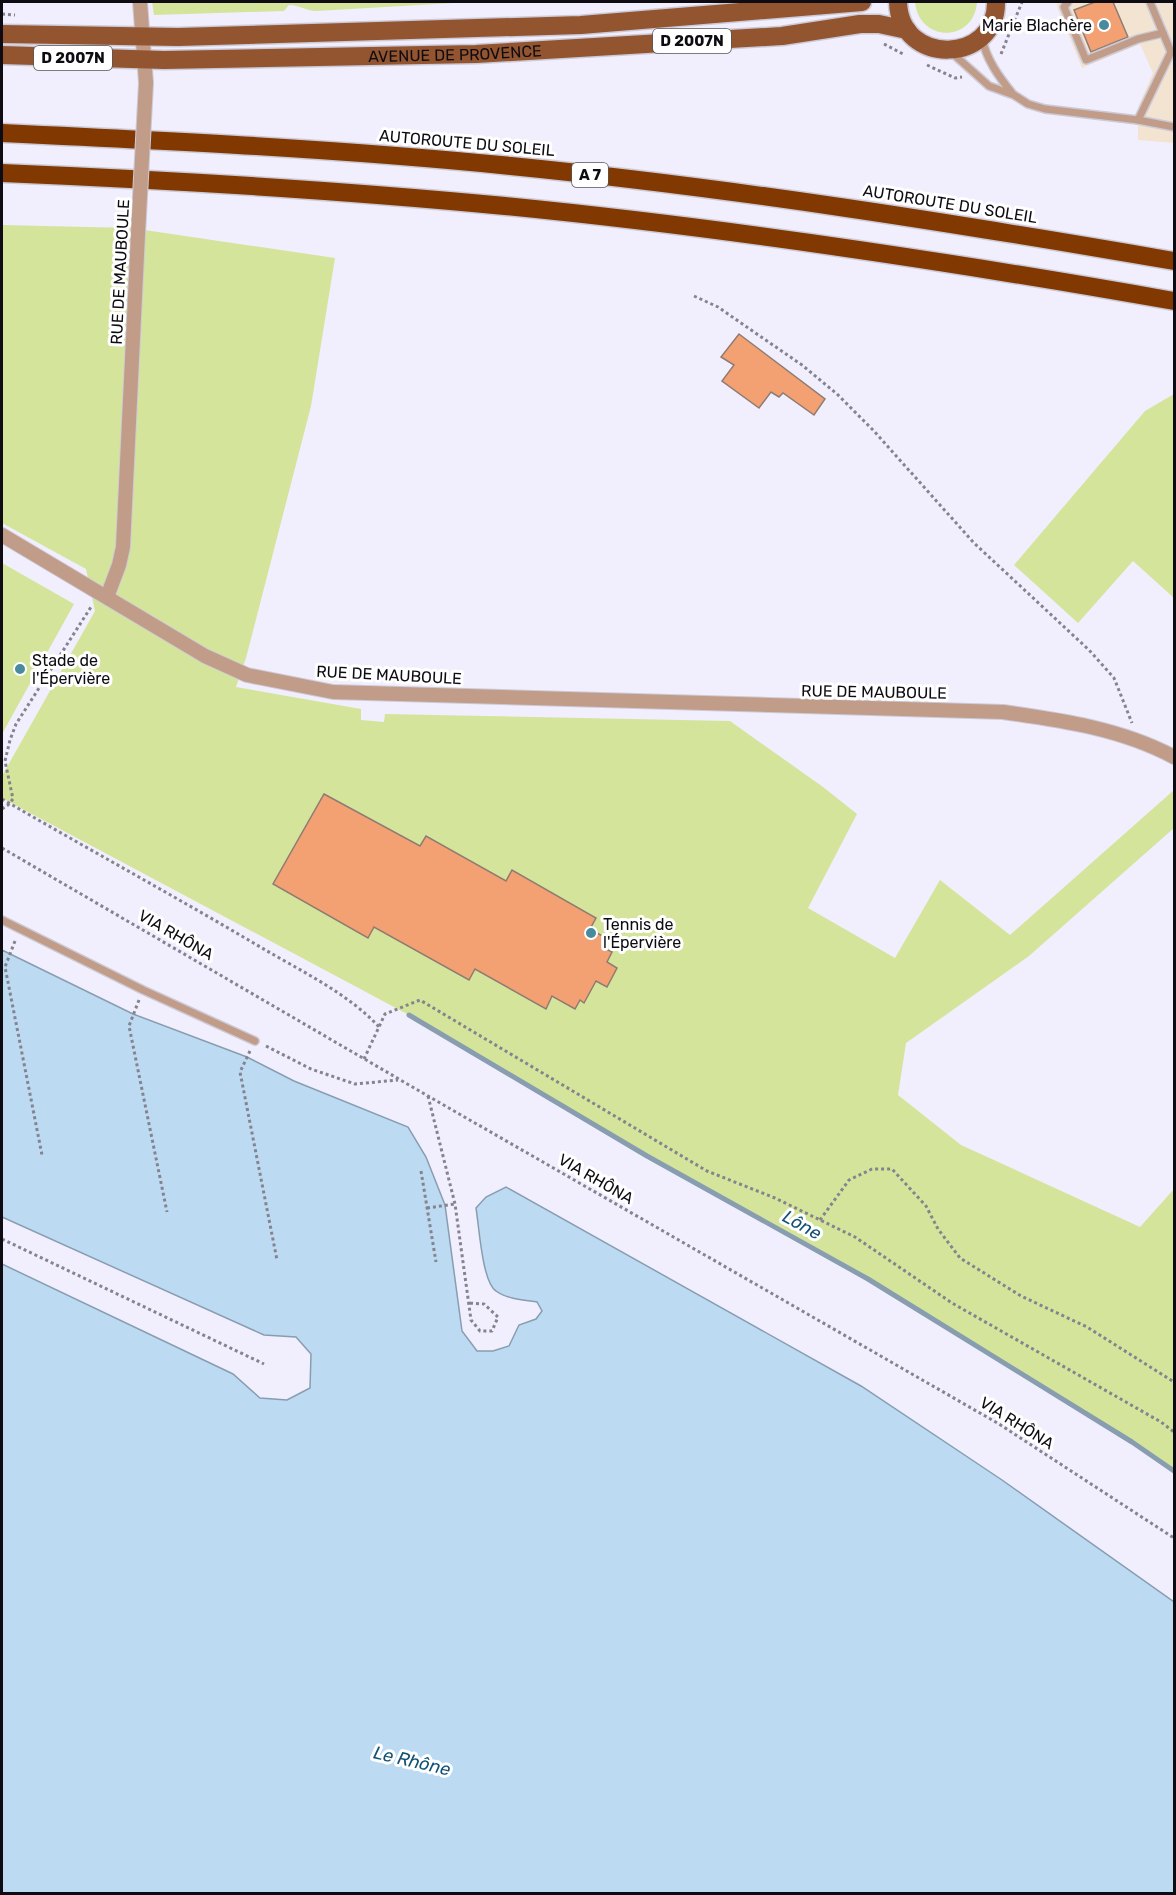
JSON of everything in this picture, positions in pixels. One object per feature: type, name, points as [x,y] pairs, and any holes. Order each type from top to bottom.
[{"type":"highway","name":"AUTOROUTE DU SOLEIL","points":[[2,133],[189,141],[513,166],[763,196],[1020,234],[1174,261]]},
{"type":"highway","points":[[2,173],[356,193],[508,207],[760,236],[1013,273],[1174,301]]},
{"type":"main road","name":"AVENUE DE PROVENCE","points":[[2,34],[144,37],[582,25],[862,2]]},
{"type":"main road","points":[[898,2],[901,18],[907,30],[925,46],[949,51],[961,49],[982,36],[991,23],[998,4]]},
{"type":"main road","name":"AVENUE DE PROVENCE","points":[[2,55],[145,60],[476,54],[782,36],[860,24],[879,24],[907,30]]},
{"type":"street","name":"RUE DE MAUBOULE","points":[[140,2],[146,84],[123,547],[107,597],[205,656],[247,675],[333,692],[1003,712],[1075,722],[1140,741],[1174,757]]},
{"type":"street","points":[[2,535],[107,597]]},
{"type":"lane","points":[[1068,2],[1064,8],[1086,60],[1138,39],[1163,33]]},
{"type":"lane","points":[[1138,120],[1171,52],[1150,2]]},
{"type":"lane","points":[[982,36],[984,48],[1000,78],[1014,95]]},
{"type":"lane","points":[[949,51],[989,86],[1014,95],[1028,104],[1045,109],[1138,120],[1174,127]]},
{"type":"lane","points":[[2,920],[143,990],[255,1041]]},
{"type":"path","points":[[694,296],[718,307],[802,365],[866,422],[974,543],[1089,650],[1114,678],[1140,741]]},
{"type":"path","points":[[2,809],[13,799],[5,760],[16,724],[92,605]]},
{"type":"path","points":[[2,799],[306,974],[355,1004],[379,1027]]},
{"type":"path","name":"VIA RHÔNA","points":[[2,848],[363,1059],[999,1424],[1174,1538]]},
{"type":"path","points":[[20,930],[5,967],[42,1155]]},
{"type":"path","points":[[143,990],[129,1026],[167,1212]]},
{"type":"path","points":[[363,1059],[385,1014],[420,1000],[707,1171],[775,1198],[855,1237],[952,1303],[1161,1422],[1174,1432]]},
{"type":"path","points":[[277,1260],[240,1072],[255,1041],[310,1069],[355,1084],[400,1080]]},
{"type":"path","points":[[428,1096],[455,1204],[468,1303],[471,1320],[480,1331],[492,1331],[498,1317],[484,1304],[468,1303]]},
{"type":"path","points":[[820,1220],[849,1180],[872,1169],[892,1168],[927,1206],[938,1229],[960,1258],[1021,1296],[1088,1328],[1174,1382]]},
{"type":"path","points":[[421,1171],[436,1262]]},
{"type":"path","points":[[427,1208],[455,1204]]},
{"type":"path","points":[[2,1239],[264,1365]]},
{"type":"shaded area","points":[[1057,2],[1174,2],[1174,143],[1138,140],[1138,107],[1153,73],[1140,44],[1082,68]]},
{"type":"green space","points":[[152,2],[471,2],[316,11],[289,5],[284,11],[154,15]]},
{"type":"green space","points":[[915,2],[977,2],[974,15],[967,25],[957,31],[946,33],[936,31],[926,25],[919,15]]},
{"type":"green space","points":[[2,225],[131,228],[335,258],[311,406],[246,658],[236,687],[361,709],[361,720],[384,722],[385,714],[730,721],[857,814],[808,908],[895,958],[940,880],[1010,935],[1174,790],[1174,828],[1029,956],[906,1043],[898,1095],[961,1145],[1140,1227],[1174,1189],[1174,1471],[1132,1442],[868,1279],[647,1156],[409,1015],[2,798],[2,776],[95,611],[86,569],[2,523]]},
{"type":"green space","points":[[1174,394],[1174,598],[1133,561],[1078,623],[1014,565],[1145,411]]},
{"type":"green space","name":"Stade de l'Épervière","points":[[2,563],[74,604],[2,734]]},
{"type":"water","name":"Le Rhône","points":[[2,950],[133,1014],[247,1057],[294,1081],[408,1127],[426,1157],[445,1205],[462,1331],[477,1351],[493,1351],[509,1346],[519,1325],[536,1319],[542,1311],[537,1302],[500,1294],[491,1286],[487,1277],[476,1208],[486,1197],[506,1187],[861,1386],[1002,1480],[1174,1602],[1174,1893],[2,1893],[2,1264],[233,1374],[260,1398],[287,1400],[310,1388],[311,1354],[296,1337],[264,1335],[2,1217]]},
{"type":"building","points":[[1095,2],[1113,2],[1128,37],[1091,52],[1074,10]]},
{"type":"building","points":[[739,334],[825,399],[814,415],[783,393],[779,397],[771,392],[759,408],[722,381],[734,365],[721,357]]},
{"type":"building","points":[[324,794],[420,846],[426,836],[506,881],[512,870],[596,918],[590,929],[606,938],[602,947],[612,952],[607,962],[617,968],[607,987],[596,981],[584,1003],[580,1000],[575,1009],[552,996],[546,1009],[475,969],[469,980],[374,927],[368,938],[273,884]]},
{"type":"waterway","name":"Lône","points":[[409,1015],[647,1156],[868,1279],[1132,1442],[1174,1471]]},
{"type":"place","name":"Marie Blachère","points":[[1104,25]]},
{"type":"place","name":"Stade de l'Épervière","points":[[20,669]]},
{"type":"place","name":"Tennis de l'Épervière","points":[[591,933]]}]
